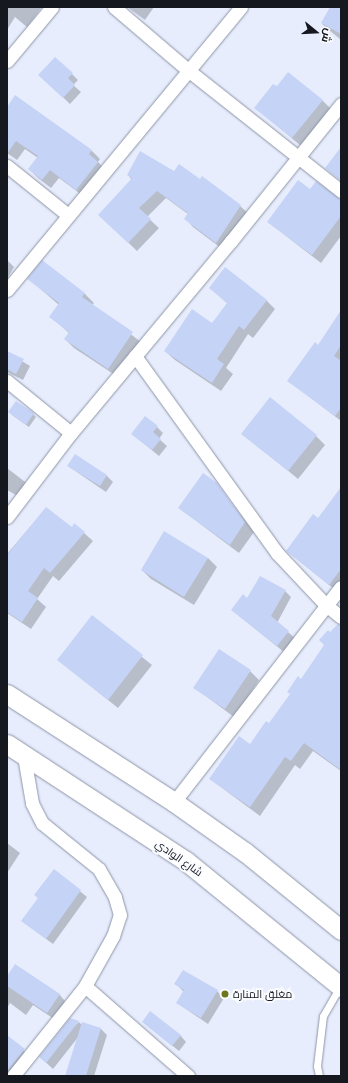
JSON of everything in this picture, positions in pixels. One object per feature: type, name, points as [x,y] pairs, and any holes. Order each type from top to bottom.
[{"type":"main road","points":[[7,694],[174,802],[245,852],[341,930]]},
{"type":"main road","name":"شارع الوادي","points":[[7,744],[186,861],[341,987]]},
{"type":"street","points":[[7,60],[52,7]]},
{"type":"street","points":[[114,7],[189,71],[341,191]]},
{"type":"street","points":[[7,290],[241,7]]},
{"type":"street","points":[[7,517],[71,433],[299,158],[341,104]]},
{"type":"street","points":[[7,166],[68,215]]},
{"type":"street","points":[[135,356],[277,553],[326,604],[341,617]]},
{"type":"street","points":[[7,381],[71,433]]},
{"type":"street","points":[[174,802],[326,604],[341,587]]},
{"type":"street","points":[[13,1076],[85,986],[113,936],[120,915],[115,897],[99,869],[42,823],[32,803],[24,756]]},
{"type":"street","points":[[85,986],[188,1076]]},
{"type":"lane","points":[[319,1076],[317,1066],[323,1016],[341,987]]},
{"type":"building","points":[[330,7],[341,7],[341,34],[321,23]]},
{"type":"building","points":[[55,57],[73,73],[68,78],[75,85],[63,98],[38,75]]},
{"type":"building","points":[[288,72],[323,100],[292,138],[254,108],[273,84],[277,86]]},
{"type":"building","points":[[15,95],[92,150],[89,154],[98,162],[76,190],[50,170],[42,180],[28,169],[38,156],[16,141],[7,154],[7,107]]},
{"type":"building","points":[[341,147],[341,181],[325,168]]},
{"type":"building","points":[[140,151],[174,171],[179,164],[200,179],[202,176],[241,205],[216,243],[184,219],[188,213],[157,191],[139,208],[151,219],[128,243],[98,215],[132,178],[127,175]]},
{"type":"building","points":[[298,180],[310,189],[316,181],[341,199],[341,216],[312,255],[267,222]]},
{"type":"building","points":[[42,260],[85,293],[82,297],[133,332],[108,369],[64,339],[69,332],[49,317],[59,303],[27,279]]},
{"type":"building","points":[[225,267],[267,300],[244,330],[239,326],[217,359],[224,364],[212,383],[164,351],[192,309],[212,323],[227,303],[209,288]]},
{"type":"building","points":[[341,310],[341,345],[334,356],[341,361],[341,408],[335,416],[287,381],[315,342],[318,345]]},
{"type":"building","points":[[7,351],[24,359],[16,374],[7,369]]},
{"type":"building","points":[[270,397],[317,435],[288,471],[241,434]]},
{"type":"building","points":[[16,401],[34,413],[26,425],[8,412]]},
{"type":"building","points":[[145,416],[158,426],[153,432],[161,439],[152,450],[131,434]]},
{"type":"building","points":[[75,454],[107,475],[100,486],[67,466]]},
{"type":"building","points":[[203,473],[217,483],[245,522],[230,545],[178,508]]},
{"type":"building","points":[[341,487],[341,569],[329,585],[286,551],[313,514],[318,518]]},
{"type":"building","points":[[46,507],[72,527],[74,523],[85,532],[50,573],[44,568],[28,591],[38,598],[22,622],[7,612],[7,555]]},
{"type":"building","points":[[164,531],[208,558],[184,597],[141,570]]},
{"type":"building","points":[[260,576],[286,590],[271,616],[289,631],[277,646],[231,610],[243,594],[247,598]]},
{"type":"building","points":[[92,615],[143,655],[108,700],[57,660]]},
{"type":"building","points":[[338,624],[341,625],[341,770],[304,743],[291,761],[285,757],[250,807],[209,779],[239,736],[250,744],[266,721],[269,723],[290,694],[287,692],[298,676],[301,679],[324,645],[319,640],[328,630],[330,632]]},
{"type":"building","points":[[219,649],[251,670],[225,709],[193,688]]},
{"type":"building","points":[[54,869],[81,890],[46,939],[21,921],[38,898],[34,895]]},
{"type":"building","points":[[15,964],[60,994],[47,1013],[7,986],[7,976]]},
{"type":"building","points":[[183,970],[218,990],[201,1018],[176,1003],[184,990],[174,984]]},
{"type":"building","points":[[150,1011],[181,1035],[172,1046],[142,1022]]},
{"type":"building","points":[[70,1018],[79,1021],[46,1063],[39,1057]]},
{"type":"building","points":[[82,1022],[101,1028],[86,1076],[65,1076]]},
{"type":"building","points":[[7,1035],[25,1049],[7,1071]]},
{"type":"place","name":"مغلق المنارة","points":[[225,994]]}]
